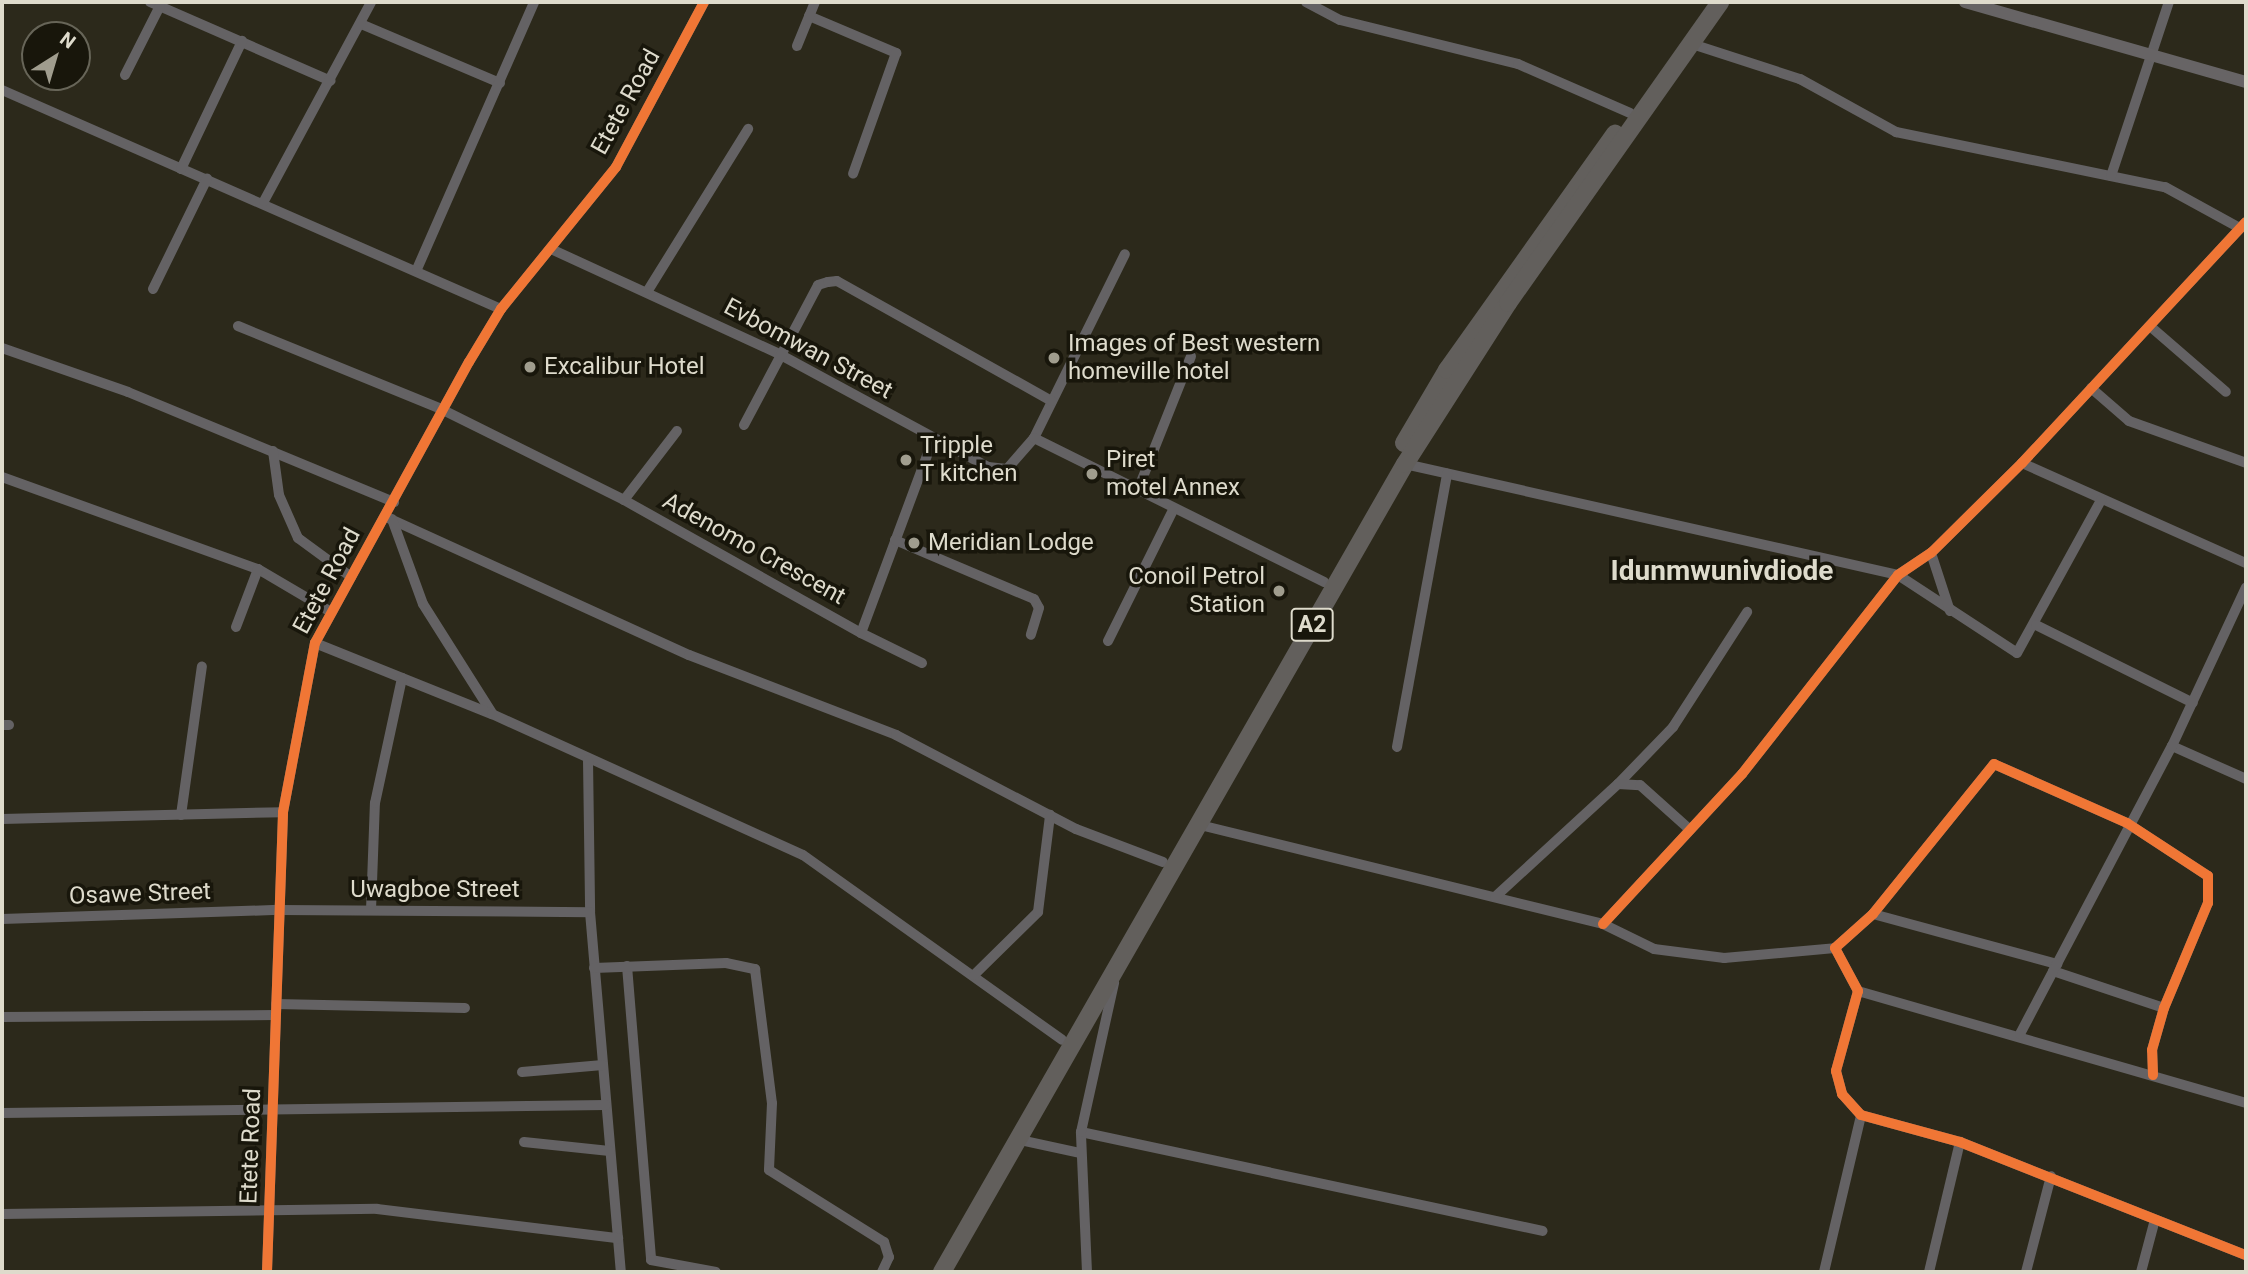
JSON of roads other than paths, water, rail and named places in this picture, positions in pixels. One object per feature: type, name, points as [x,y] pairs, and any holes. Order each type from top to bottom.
[{"type":"highway","name":"A2","points":[[942,1272],[1117,958],[1405,464],[1540,246],[1707,2]]},
{"type":"highway","name":"A2","points":[[931,1272],[1163,862],[1447,370],[1692,44],[1720,2]]},
{"type":"street","points":[[264,201],[371,2]]},
{"type":"street","points":[[417,269],[534,2]]},
{"type":"street","name":"Etete Road","points":[[267,1272],[283,812],[316,643],[351,577],[389,518],[394,502],[441,410],[501,309],[616,167],[704,2]]},
{"type":"street","points":[[797,46],[815,2]]},
{"type":"street","points":[[1306,2],[1340,20],[1518,64],[1630,113]]},
{"type":"street","points":[[1965,2],[2246,82]]},
{"type":"street","points":[[2111,176],[2169,2]]},
{"type":"street","points":[[125,75],[155,4],[331,80]]},
{"type":"street","points":[[809,16],[896,53],[853,174]]},
{"type":"street","points":[[361,24],[500,83]]},
{"type":"street","points":[[181,169],[242,41]]},
{"type":"street","points":[[1604,924],[1742,774],[1898,575],[1931,553],[2022,463],[2243,225],[2188,194],[1896,132],[1800,79],[1692,44]]},
{"type":"street","points":[[2,90],[181,169],[264,201],[501,309]]},
{"type":"street","points":[[647,292],[748,129]]},
{"type":"street","points":[[153,289],[207,179]]},
{"type":"street","name":"Evbomwan Street","points":[[551,249],[779,354],[988,467],[1007,469],[1034,438],[1125,254]]},
{"type":"street","points":[[744,425],[779,354],[818,285],[837,281],[1052,401]]},
{"type":"street","name":"Adenomo Crescent","points":[[238,326],[441,410],[624,500],[861,633],[933,439]]},
{"type":"street","points":[[2151,327],[2226,393]]},
{"type":"street","points":[[2,348],[273,451],[394,502]]},
{"type":"street","points":[[1137,492],[1191,356]]},
{"type":"street","points":[[2091,388],[2129,421],[2246,463]]},
{"type":"street","points":[[624,500],[677,432]]},
{"type":"street","points":[[1034,438],[1137,492],[1324,582]]},
{"type":"street","points":[[273,451],[279,495],[298,538],[351,577]]},
{"type":"street","points":[[2022,463],[2246,563]]},
{"type":"street","points":[[1405,464],[1898,575],[2012,653],[2036,625],[2101,500]]},
{"type":"street","points":[[1397,747],[1447,474]]},
{"type":"street","points":[[2,477],[258,569],[331,612]]},
{"type":"street","points":[[1108,641],[1174,508]]},
{"type":"street","points":[[389,518],[424,604],[492,714]]},
{"type":"street","points":[[389,518],[689,655],[896,735],[1051,815],[1163,862]]},
{"type":"street","points":[[895,540],[1034,599],[1039,608],[1031,635]]},
{"type":"street","points":[[1931,553],[1950,612]]},
{"type":"street","points":[[236,627],[258,569]]},
{"type":"street","points":[[2021,1034],[2127,822],[2172,746],[2246,587]]},
{"type":"street","points":[[1495,897],[1618,784],[1673,727],[1747,612]]},
{"type":"street","points":[[2036,625],[2193,703]]},
{"type":"street","points":[[861,633],[922,663]]},
{"type":"street","points":[[316,643],[492,714],[588,760],[803,855],[1062,1040]]},
{"type":"street","points":[[181,815],[202,666]]},
{"type":"street","points":[[371,910],[375,803],[402,678]]},
{"type":"street","points":[[2172,746],[2246,779]]},
{"type":"street","points":[[588,760],[590,912],[621,1272]]},
{"type":"street","points":[[1196,824],[1604,924],[1654,948],[1724,958],[1835,948],[1873,914],[1994,764],[2127,822],[2211,882],[2196,942],[2164,1008],[2152,1049],[2152,1075]]},
{"type":"street","points":[[1618,784],[1640,785],[1689,829]]},
{"type":"street","points":[[2,819],[283,812]]},
{"type":"street","points":[[974,975],[1038,912],[1051,815]]},
{"type":"street","name":"Uwagboe Street","points":[[279,910],[590,912]]},
{"type":"street","name":"Osawe Street","points":[[2,919],[279,910]]},
{"type":"street","points":[[1873,914],[2055,968],[2164,1008]]},
{"type":"street","points":[[1835,948],[1858,991],[1836,1071],[1842,1094],[1861,1115],[1960,1142],[2051,1176],[2154,1223],[2246,1255]]},
{"type":"street","points":[[1087,1272],[1081,1132],[1117,958]]},
{"type":"street","points":[[594,968],[726,963],[755,969],[772,1103],[769,1170],[884,1242],[889,1257],[882,1272]]},
{"type":"street","points":[[627,966],[651,1260],[716,1272]]},
{"type":"street","points":[[1858,991],[2021,1034],[2246,1103]]},
{"type":"street","points":[[276,1004],[465,1007]]},
{"type":"street","points":[[2,1017],[276,1016]]},
{"type":"street","points":[[522,1072],[603,1065]]},
{"type":"street","points":[[2,1113],[606,1105]]},
{"type":"street","points":[[1824,1272],[1861,1115]]},
{"type":"street","points":[[1081,1132],[1543,1231]]},
{"type":"street","points":[[1015,1139],[1080,1153]]},
{"type":"street","points":[[524,1142],[610,1151]]},
{"type":"street","points":[[1929,1272],[1960,1142]]},
{"type":"street","points":[[2026,1272],[2051,1176]]},
{"type":"street","points":[[2,1214],[269,1214],[377,1209],[618,1238]]},
{"type":"street","points":[[2141,1272],[2154,1223]]},
{"type":"place","name":"Images of Best western homeville hotel","points":[[1054,358]]},
{"type":"place","name":"Excalibur Hotel","points":[[530,367]]},
{"type":"place","name":"Tripple T kitchen","points":[[906,460]]},
{"type":"place","name":"Piret motel Annex","points":[[1092,474]]},
{"type":"place","name":"Meridian Lodge","points":[[914,543]]},
{"type":"place","name":"Conoil Petrol Station","points":[[1279,591]]},
{"type":"district","name":"Idunmwunivdiode","points":[[1722,571]]}]
